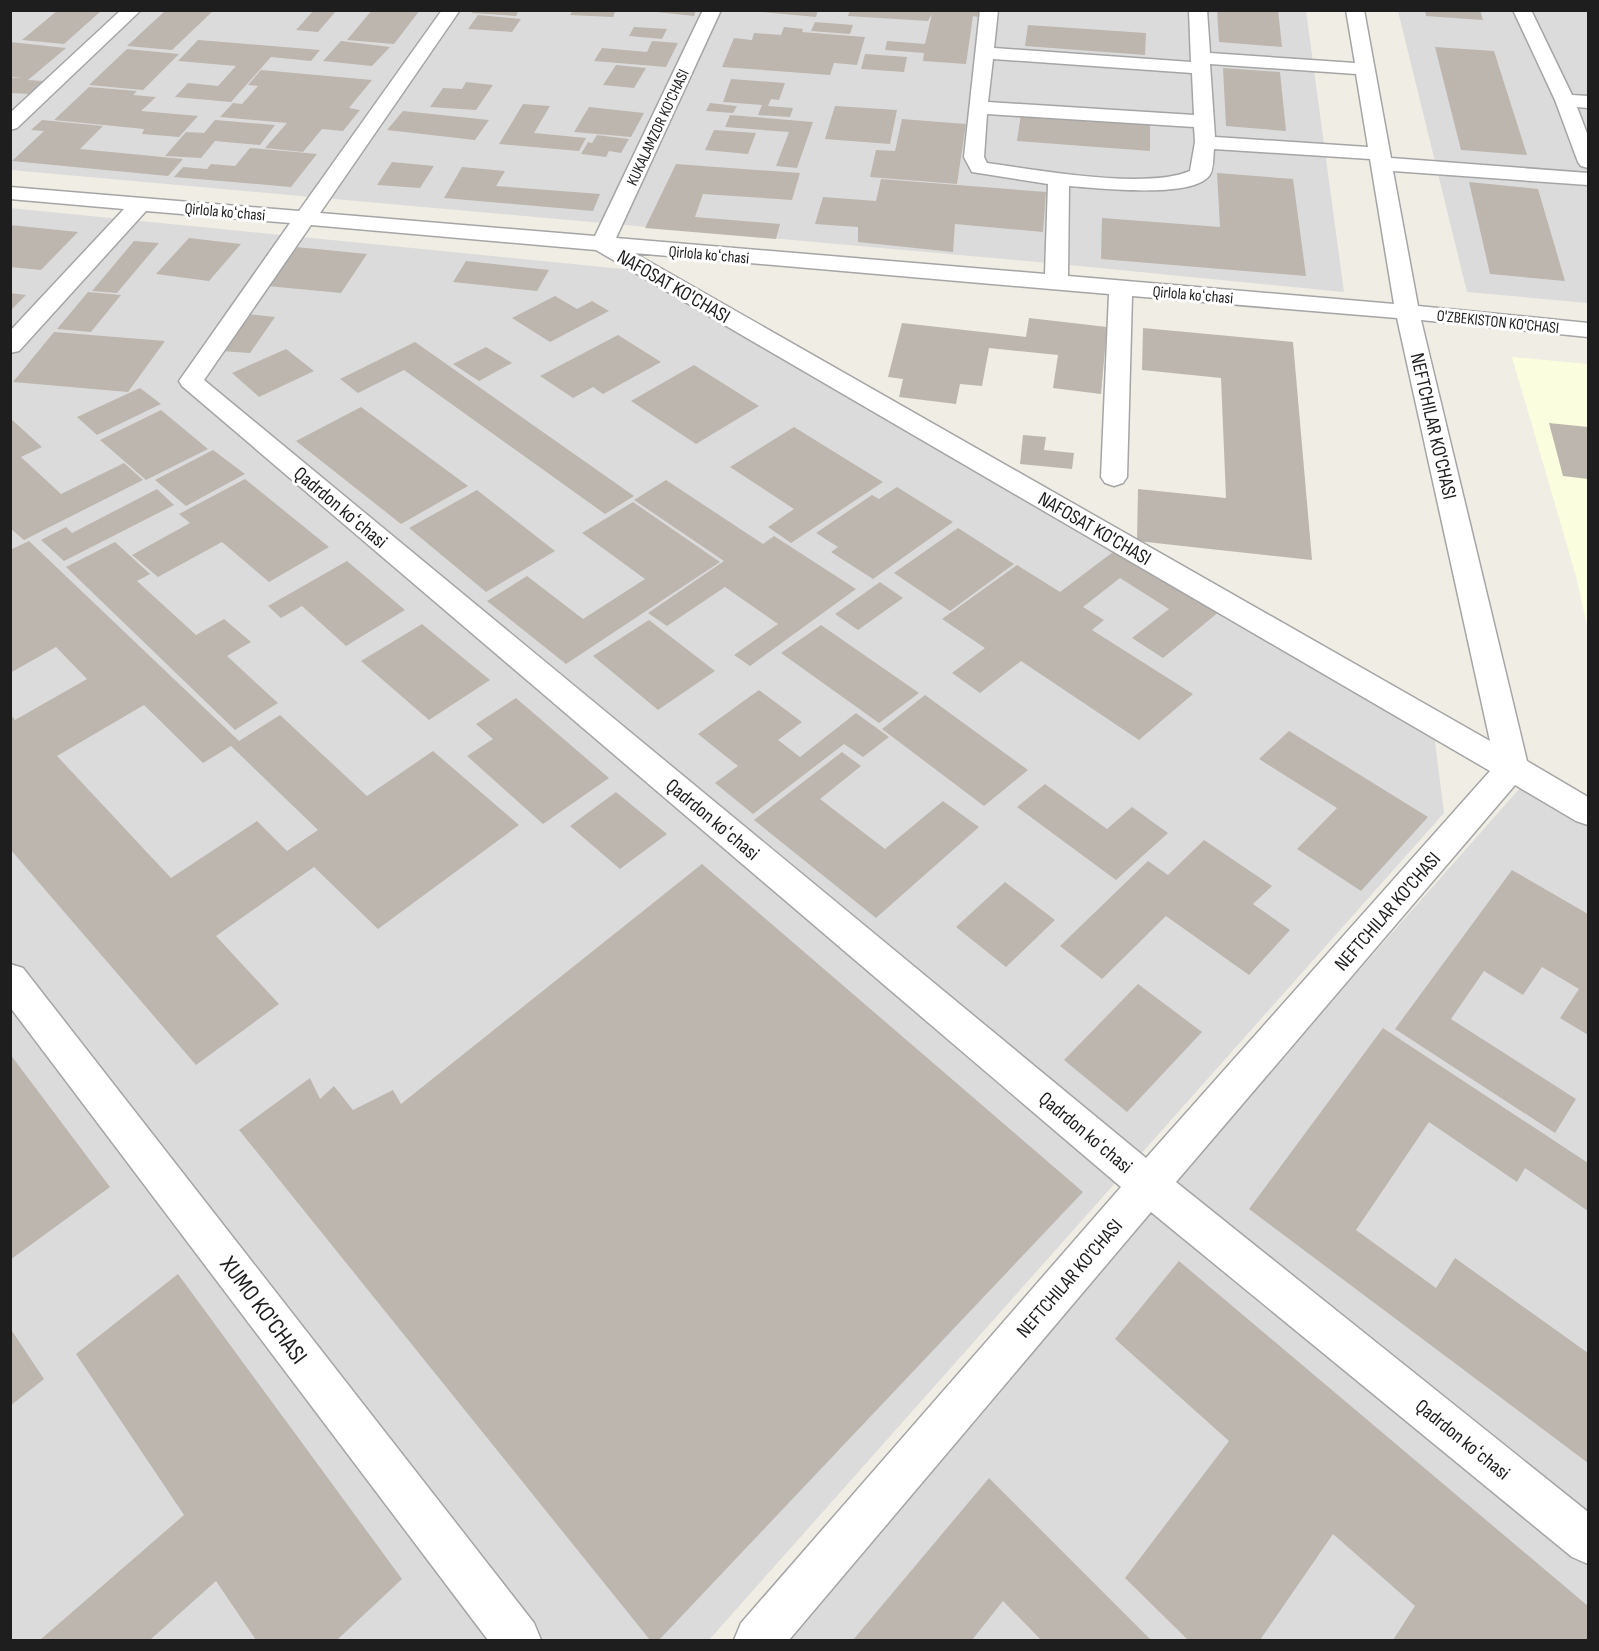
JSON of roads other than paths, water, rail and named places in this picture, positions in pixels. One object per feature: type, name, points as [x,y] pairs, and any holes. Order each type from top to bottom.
[{"type":"street","points":[[10,124],[132,10]]},
{"type":"street","name":"Qadrdon koʻchasi","points":[[451,10],[191,381],[1149,1185],[1588,1540]]},
{"type":"street","name":"KUKALAMZOR KO'CHASI","points":[[602,244],[712,10]]},
{"type":"street","points":[[989,10],[974,157],[979,168],[1059,179],[1166,184],[1189,181],[1200,174],[1205,132],[1198,10]]},
{"type":"street","name":"NEFTCHILAR KO'CHASI","points":[[758,1641],[1149,1185],[1512,767],[1407,312],[1355,10]]},
{"type":"street","points":[[1522,10],[1565,100],[1588,162]]},
{"type":"street","points":[[984,53],[1365,69]]},
{"type":"street","points":[[1565,100],[1588,102]]},
{"type":"street","points":[[978,107],[1205,132],[1382,159],[1588,179]]},
{"type":"street","points":[[1056,282],[1059,179]]},
{"type":"street","name":"Qirlola koʻchasi","points":[[10,193],[1407,312]]},
{"type":"street","points":[[10,346],[141,204]]},
{"type":"street","name":"NAFOSAT KO'CHASI","points":[[602,244],[1588,812]]},
{"type":"street","points":[[1114,477],[1121,288]]},
{"type":"street","name":"O'ZBEKISTON KO'CHASI","points":[[1407,312],[1588,330]]},
{"type":"street","name":"XUMO KO'CHASI","points":[[10,979],[517,1641]]}]
